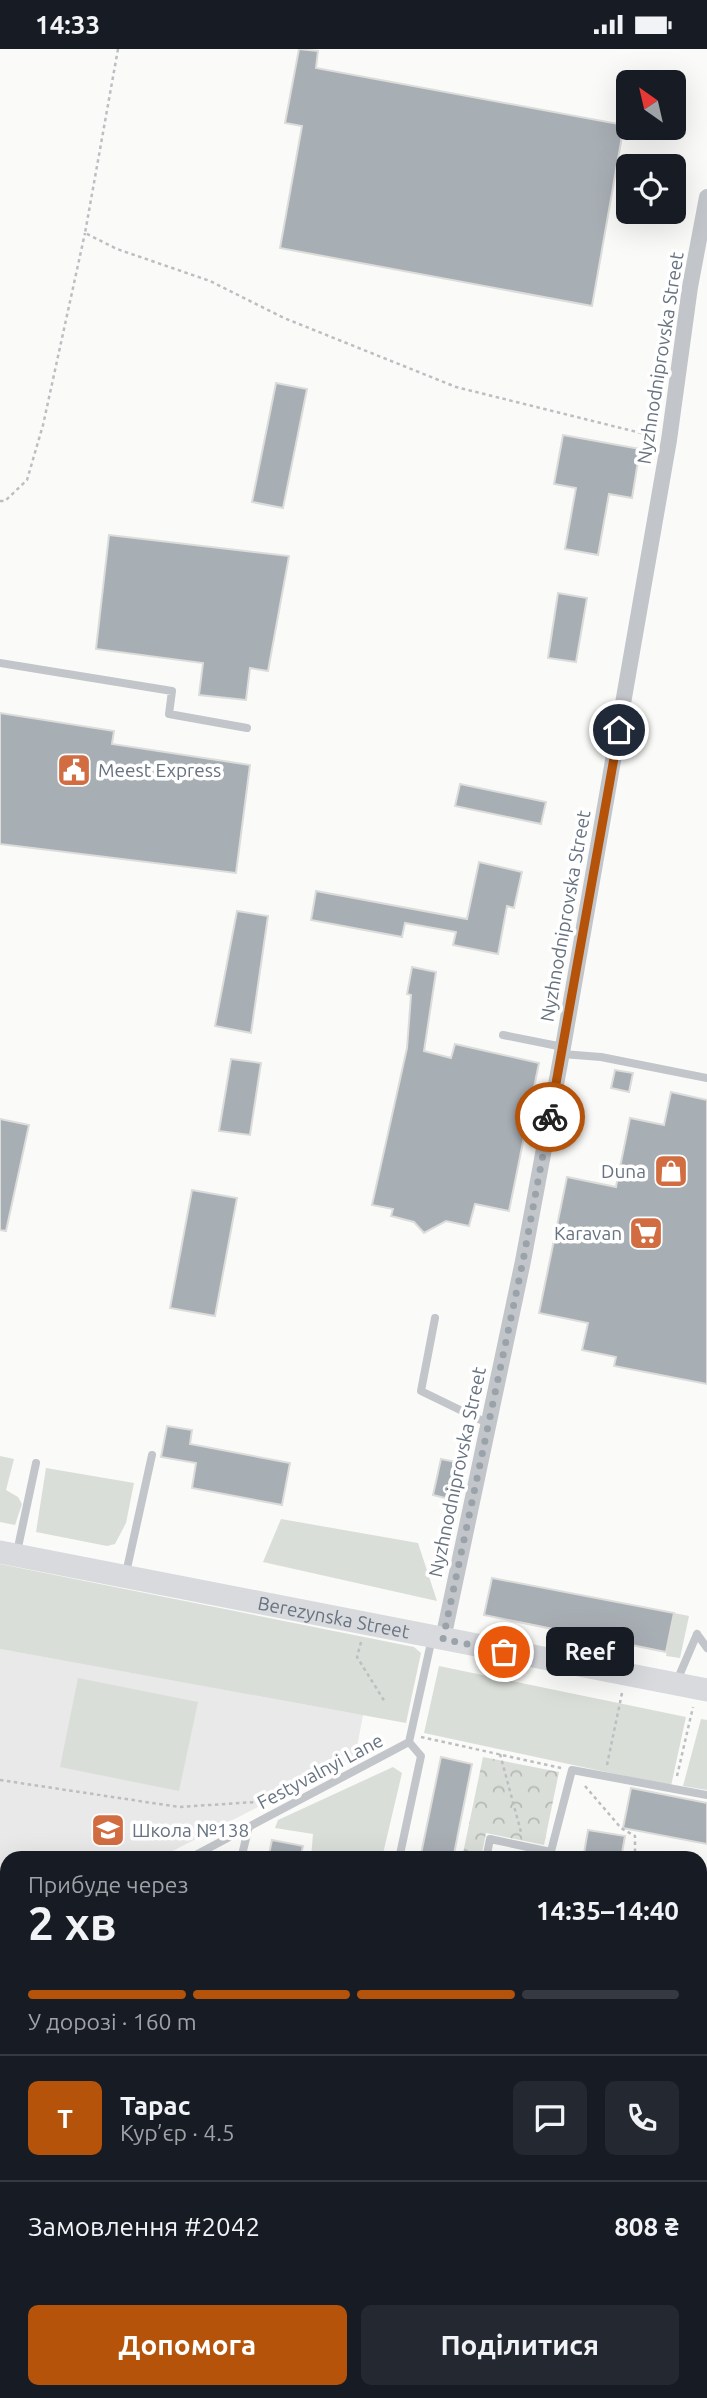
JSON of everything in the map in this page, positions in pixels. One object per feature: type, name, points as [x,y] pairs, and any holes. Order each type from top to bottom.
[{"type":"street","name":"Nyzhnodniprovska Street","points":[[438,1638],[489,1424],[562,1051],[669,440],[690,287],[707,197]]},
{"type":"street","name":"Berezynska Street","points":[[8,1553],[693,1688]]},
{"type":"lane","points":[[0,663],[172,691],[169,714],[247,728]]},
{"type":"lane","points":[[503,1035],[562,1051],[707,1079]]},
{"type":"lane","points":[[435,1318],[421,1391],[489,1424]]},
{"type":"lane","points":[[125,1576],[152,1455]]},
{"type":"lane","points":[[8,1553],[36,1463]]},
{"type":"lane","points":[[693,1688],[697,1634],[707,1648]]},
{"type":"lane","name":"Festyvalnyi Lane","points":[[203,1851],[410,1738],[438,1638]]},
{"type":"lane","points":[[401,1851],[421,1755],[410,1738]]},
{"type":"lane","points":[[551,1851],[572,1770],[707,1795]]},
{"type":"lane","points":[[243,1851],[249,1826]]},
{"type":"lane","points":[[488,1851],[490,1839],[538,1851]]},
{"type":"path","points":[[0,501],[5,501],[27,479],[43,425],[85,233],[118,49]]},
{"type":"path","points":[[85,233],[117,249],[210,281],[284,318],[456,387],[669,440]]},
{"type":"path","points":[[365,1625],[357,1657],[385,1702]]},
{"type":"path","points":[[605,1775],[625,1674]]},
{"type":"path","points":[[674,1789],[693,1688]]},
{"type":"path","points":[[410,1738],[572,1770],[621,1828],[635,1836],[635,1851]]},
{"type":"path","points":[[500,1754],[526,1847]]},
{"type":"path","points":[[0,1780],[180,1807],[271,1801],[276,1812]]},
{"type":"shaded area","name":"Школа №138","points":[[0,1649],[363,1715],[355,1757],[173,1851],[0,1851]]},
{"type":"green space","points":[[0,1456],[14,1459],[6,1490],[18,1497],[22,1504],[15,1525],[0,1522]]},
{"type":"green space","points":[[46,1468],[134,1483],[126,1523],[115,1544],[107,1546],[36,1532]]},
{"type":"green space","points":[[281,1519],[418,1543],[437,1601],[263,1562]]},
{"type":"green space","points":[[0,1564],[414,1647],[421,1653],[406,1723],[0,1649]]},
{"type":"green space","points":[[674,1613],[689,1616],[680,1658],[666,1656]]},
{"type":"green space","points":[[439,1666],[686,1717],[671,1786],[424,1733]]},
{"type":"green space","points":[[78,1678],[198,1702],[179,1791],[60,1767]]},
{"type":"green space","points":[[701,1719],[707,1720],[707,1790],[683,1786]]},
{"type":"green space","points":[[483,1757],[559,1772],[544,1845],[486,1833],[482,1851],[463,1851]]},
{"type":"green space","points":[[393,1767],[402,1773],[384,1851],[312,1851],[313,1834],[275,1828],[278,1820]]},
{"type":"building","points":[[299,49],[318,51],[316,68],[616,124],[616,140],[621,140],[619,154],[616,154],[616,170],[592,306],[280,248],[302,126],[285,123]]},
{"type":"building","points":[[276,383],[307,389],[283,508],[252,502]]},
{"type":"building","points":[[563,435],[640,449],[632,498],[609,494],[598,555],[565,549],[576,488],[554,484]]},
{"type":"building","points":[[109,535],[289,556],[268,671],[250,668],[246,700],[199,695],[203,663],[96,649]]},
{"type":"building","points":[[558,593],[587,598],[576,662],[548,658]]},
{"type":"building","points":[[0,713],[114,731],[112,744],[250,765],[236,873],[0,844]]},
{"type":"building","points":[[460,784],[546,802],[541,824],[455,806]]},
{"type":"building","points":[[479,862],[522,872],[514,908],[507,906],[498,954],[453,945],[456,932],[405,923],[402,937],[311,920],[316,891],[467,919]]},
{"type":"building","points":[[237,911],[268,916],[251,1033],[215,1026]]},
{"type":"building","points":[[412,967],[436,972],[424,1051],[451,1058],[455,1044],[539,1063],[509,1211],[475,1204],[469,1226],[446,1221],[424,1233],[414,1222],[391,1216],[393,1209],[372,1205],[407,1048],[411,995],[407,994]]},
{"type":"building","points":[[231,1059],[261,1063],[250,1135],[219,1131]]},
{"type":"building","points":[[615,1070],[633,1073],[629,1092],[611,1088]]},
{"type":"building","name":"Karavan","points":[[671,1092],[707,1100],[707,1384],[614,1366],[616,1357],[582,1350],[588,1323],[539,1313],[567,1177],[616,1187],[630,1118],[664,1125]]},
{"type":"building","points":[[0,1119],[29,1125],[6,1231],[0,1230]]},
{"type":"building","points":[[192,1190],[237,1198],[215,1316],[170,1308]]},
{"type":"building","points":[[167,1426],[192,1430],[190,1444],[290,1463],[282,1505],[192,1488],[196,1463],[161,1457]]},
{"type":"building","points":[[441,1459],[466,1464],[458,1501],[433,1495]]},
{"type":"building","points":[[492,1578],[674,1613],[666,1652],[484,1615]]},
{"type":"building","points":[[441,1757],[472,1764],[455,1851],[422,1851]]},
{"type":"building","points":[[631,1788],[707,1803],[707,1844],[623,1828]]},
{"type":"building","points":[[588,1830],[625,1836],[622,1851],[584,1851]]},
{"type":"building","points":[[272,1840],[303,1846],[302,1851],[270,1851]]},
{"type":"way so far","points":[[504,1652],[443,1639],[523,1261],[550,1117]]},
{"type":"place","name":"Meest Express","points":[[74,770]]},
{"type":"place","name":"Duna","points":[[671,1171]]},
{"type":"place","name":"Karavan","points":[[646,1233]]},
{"type":"place","name":"Reef","points":[[504,1652]]},
{"type":"place","name":"Школа №138","points":[[108,1830]]},
{"type":"route","points":[[550,1117],[619,730]]}]
